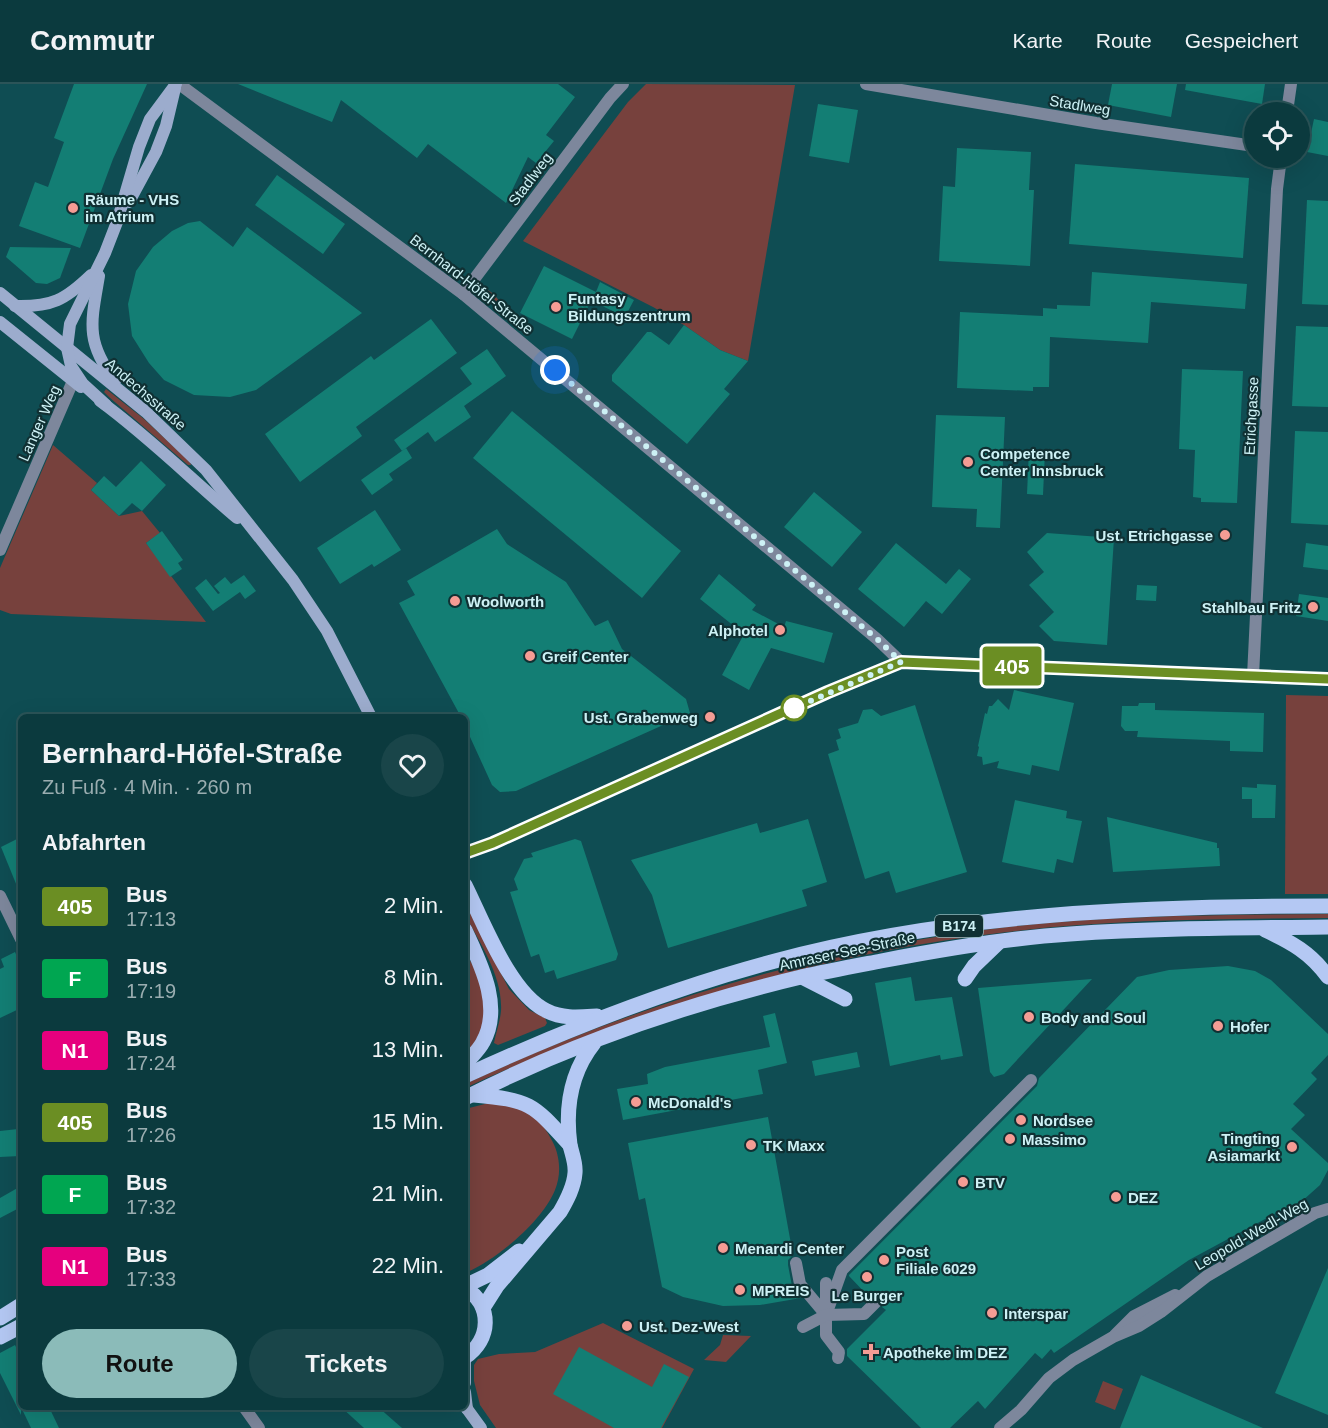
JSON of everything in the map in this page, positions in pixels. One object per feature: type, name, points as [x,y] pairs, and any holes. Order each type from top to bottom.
[{"type":"main road","name":"Langer Weg","points":[[117,222],[156,152],[166,126],[177,84]]},
{"type":"main road","name":"Langer Weg","points":[[106,405],[75,377],[67,348],[70,324],[100,266],[117,222],[139,147],[150,119],[177,84]]},
{"type":"main road","name":"Langer Weg","points":[[75,377],[92,332],[100,266]]},
{"type":"main road","points":[[15,306],[58,302],[72,293],[100,266]]},
{"type":"main road","name":"Andechsstraße","points":[[0,293],[146,412],[206,470],[293,580],[327,631],[369,714]]},
{"type":"main road","points":[[0,322],[75,377]]},
{"type":"main road","name":"Langer Weg","points":[[92,332],[96,351],[123,393]]},
{"type":"main road","name":"Andechsstraße","points":[[106,405],[256,534]]},
{"type":"main road","points":[[468,891],[511,977],[526,996],[546,1011],[567,1017],[615,1014]]},
{"type":"main road","name":"Amraser-See-Straße","points":[[468,1075],[533,1045],[673,992],[775,961],[907,933],[1027,917],[1116,910],[1228,906],[1328,906]]},
{"type":"main road","points":[[1259,927],[1307,953],[1328,977]]},
{"type":"main road","name":"Amraser-See-Straße","points":[[468,1096],[596,1041],[643,1024],[727,997],[802,977],[914,955],[1069,934],[1259,927],[1328,927]]},
{"type":"main road","points":[[468,936],[489,987],[491,1015],[484,1042],[468,1061]]},
{"type":"main road","points":[[965,979],[974,966],[999,942]]},
{"type":"main road","points":[[468,949],[479,960]]},
{"type":"main road","points":[[802,977],[844,999]]},
{"type":"main road","points":[[483,1308],[497,1286],[560,1212],[568,1198],[575,1173],[570,1145],[571,1085],[585,1055],[596,1041]]},
{"type":"main road","points":[[468,1096],[507,1098],[527,1104],[542,1114],[570,1145]]},
{"type":"main road","points":[[468,1285],[488,1275],[544,1231]]},
{"type":"main road","points":[[468,1290],[478,1299],[486,1318],[483,1336],[473,1352],[468,1355]]},
{"type":"main road","points":[[0,1318],[18,1307]]},
{"type":"main road","points":[[0,1337],[18,1328]]},
{"type":"main road","points":[[468,1410],[481,1428]]},
{"type":"street","name":"Bernhard-Höfel-Straße","points":[[177,84],[463,294],[877,639],[901,662]]},
{"type":"street","name":"Stadlweg","points":[[463,294],[623,84]]},
{"type":"street","name":"Stadlweg","points":[[866,84],[1096,123],[1244,145]]},
{"type":"street","points":[[1288,102],[1291,84]]},
{"type":"street","name":"Etrichgasse","points":[[1252,676],[1280,168]]},
{"type":"street","name":"Langer Weg","points":[[0,550],[75,377]]},
{"type":"street","points":[[468,852],[493,843],[828,692],[901,662],[1328,679]]},
{"type":"street","points":[[0,896],[18,933]]},
{"type":"street","points":[[826,1314],[842,1270],[1031,1080]]},
{"type":"street","name":"Leopold-Wedl-Weg","points":[[1000,1428],[1021,1410],[1056,1373],[1113,1337],[1134,1316],[1190,1288],[1315,1213],[1328,1209]]},
{"type":"street","points":[[796,1263],[800,1284],[826,1314]]},
{"type":"street","points":[[826,1283],[826,1335],[839,1352],[838,1358]]},
{"type":"street","points":[[804,1327],[826,1314],[864,1314],[876,1302]]},
{"type":"street","points":[[246,1410],[258,1428]]},
{"type":"street","name":"Leopold-Wedl-Weg","points":[[1016,1428],[1021,1410]]},
{"type":"shaded area","points":[[646,84],[795,85],[748,361],[720,350],[653,307],[523,241],[628,102]]},
{"type":"shaded area","points":[[488,290],[512,320],[498,313],[490,300]]},
{"type":"shaded area","points":[[106,389],[144,419],[191,465],[188,465],[109,397],[104,392]]},
{"type":"shaded area","points":[[53,445],[97,483],[91,490],[119,516],[142,511],[160,533],[146,543],[206,622],[11,614],[0,610],[0,568]]},
{"type":"shaded area","points":[[1286,695],[1328,696],[1328,894],[1285,894]]},
{"type":"shaded area","points":[[468,909],[509,989],[529,1010],[545,1018],[547,1023],[545,1026],[498,1045],[494,1043],[500,1019],[501,998],[489,961],[468,920]]},
{"type":"shaded area","points":[[1328,914],[1328,918],[1167,920],[1087,924],[1007,932],[867,955],[798,970],[663,1010],[596,1033],[468,1087],[468,1083],[595,1029],[662,1005],[798,965],[937,937],[1007,927],[1167,916]]},
{"type":"shaded area","points":[[468,958],[481,983],[485,1005],[483,1026],[468,1052]]},
{"type":"shaded area","points":[[489,1103],[505,1105],[529,1113],[538,1120],[553,1143],[559,1163],[559,1177],[549,1202],[529,1227],[504,1249],[468,1272],[468,1108]]},
{"type":"shaded area","points":[[603,1323],[694,1369],[662,1428],[496,1428],[480,1405],[474,1381],[474,1365],[478,1359],[499,1354],[535,1352]]},
{"type":"shaded area","points":[[723,1335],[751,1336],[726,1362],[704,1360],[720,1345]]},
{"type":"shaded area","points":[[1103,1381],[1123,1389],[1115,1410],[1095,1402]]},
{"type":"building","points":[[74,84],[147,84],[113,159],[80,248],[19,226],[35,182],[48,187],[64,142],[54,138]]},
{"type":"building","points":[[238,84],[558,84],[575,97],[546,135],[554,141],[536,163],[528,157],[506,203],[428,144],[417,158],[341,100],[332,122]]},
{"type":"building","points":[[1112,84],[1177,84],[1171,117],[1108,105]]},
{"type":"building","points":[[1186,84],[1265,84],[1262,102],[1185,90]]},
{"type":"building","points":[[818,104],[858,110],[849,163],[809,156]]},
{"type":"building","points":[[1314,119],[1328,122],[1328,156],[1310,153]]},
{"type":"building","points":[[957,148],[1031,152],[1029,190],[1034,190],[1030,266],[939,261],[943,186],[955,187]]},
{"type":"building","points":[[1075,164],[1249,178],[1243,258],[1069,244]]},
{"type":"building","points":[[277,175],[345,224],[323,254],[255,205]]},
{"type":"building","points":[[1307,200],[1328,201],[1328,305],[1302,304]]},
{"type":"building","points":[[200,221],[233,247],[247,227],[362,313],[256,390],[230,397],[194,395],[164,380],[149,363],[132,336],[128,304],[136,271],[153,247],[172,231],[188,223]]},
{"type":"building","points":[[10,247],[71,248],[60,278],[47,284],[36,283],[6,257]]},
{"type":"building","name":"Funtasy Bildungszentrum","points":[[544,266],[596,292],[600,282],[634,300],[625,317],[592,301],[595,293],[572,339],[520,313]]},
{"type":"building","points":[[1092,272],[1247,284],[1245,309],[1151,302],[1148,343],[1050,337],[1049,387],[1033,387],[1033,391],[957,388],[960,312],[1043,316],[1043,308],[1057,309],[1057,305],[1090,306]]},
{"type":"building","points":[[431,319],[457,353],[356,427],[362,436],[300,482],[265,434],[371,356],[374,360]]},
{"type":"building","points":[[684,325],[720,350],[748,361],[724,389],[730,394],[687,444],[612,381],[612,375],[647,332],[651,332],[669,345]]},
{"type":"building","points":[[1296,326],[1328,327],[1328,407],[1292,406]]},
{"type":"building","points":[[487,349],[506,376],[464,406],[471,417],[435,442],[428,432],[402,451],[394,440],[472,384],[460,368]]},
{"type":"building","points":[[1182,369],[1243,371],[1237,503],[1201,502],[1201,498],[1193,497],[1195,450],[1179,449]]},
{"type":"building","points":[[512,411],[681,551],[642,598],[473,458]]},
{"type":"building","name":"Competence Center Innsbruck","points":[[936,415],[1005,417],[1000,528],[976,527],[977,509],[932,507]]},
{"type":"building","points":[[1295,431],[1328,432],[1328,525],[1291,523]]},
{"type":"building","points":[[406,448],[412,458],[389,474],[393,480],[372,495],[361,480]]},
{"type":"building","points":[[1029,450],[1045,451],[1043,495],[1027,494]]},
{"type":"building","points":[[141,461],[166,485],[142,511],[132,503],[119,516],[91,490],[104,476],[116,487]]},
{"type":"building","points":[[814,492],[862,532],[832,567],[784,527]]},
{"type":"building","points":[[375,510],[401,550],[374,567],[372,564],[340,584],[317,548]]},
{"type":"building","name":"Greif Center","points":[[497,529],[507,544],[566,582],[595,626],[608,620],[622,649],[686,699],[690,713],[516,791],[500,792],[492,785],[468,733],[468,714],[459,714],[399,603],[415,595],[407,581]]},
{"type":"building","points":[[162,531],[183,560],[178,563],[182,569],[170,577],[146,543]]},
{"type":"building","points":[[1047,533],[1114,538],[1107,645],[1054,641],[1039,626],[1054,612],[1029,585],[1044,572],[1027,552]]},
{"type":"building","points":[[896,543],[946,584],[959,569],[971,579],[942,614],[926,601],[904,627],[858,589]]},
{"type":"building","name":"Stahlbau Fritz","points":[[1306,543],[1328,546],[1328,570],[1303,567]]},
{"type":"building","name":"Alphotel","points":[[719,574],[756,605],[752,610],[784,627],[786,621],[833,633],[824,663],[771,648],[749,690],[722,675],[744,634],[700,599]]},
{"type":"building","points":[[244,575],[256,591],[245,599],[240,592],[213,611],[195,588],[206,579],[218,594],[220,593],[214,586],[225,577],[231,584]]},
{"type":"building","points":[[1137,585],[1157,586],[1156,601],[1136,600]]},
{"type":"building","name":"Stahlbau Fritz","points":[[1299,594],[1328,598],[1328,621],[1296,616]]},
{"type":"building","points":[[1014,690],[1074,703],[1059,771],[1032,765],[1030,775],[997,768],[999,761],[983,765],[982,757],[977,756],[985,713],[987,714],[989,706],[992,706],[998,699],[1009,710]]},
{"type":"building","points":[[1139,703],[1155,703],[1155,710],[1264,713],[1263,752],[1230,751],[1230,741],[1137,737],[1138,731],[1125,731],[1121,726],[1122,706],[1138,706]]},
{"type":"building","points":[[915,705],[967,872],[896,893],[889,871],[865,879],[828,754],[839,750],[836,740],[841,738],[838,729],[858,723],[863,710],[872,709],[881,716]]},
{"type":"building","points":[[1257,784],[1276,785],[1275,818],[1252,818],[1252,799],[1242,799],[1242,787],[1257,788]]},
{"type":"building","points":[[1015,800],[1067,811],[1066,818],[1082,821],[1073,863],[1057,859],[1054,873],[1002,862]]},
{"type":"building","points":[[1107,817],[1217,843],[1220,866],[1113,872]]},
{"type":"building","points":[[808,819],[827,882],[802,890],[807,906],[668,948],[652,895],[631,860],[757,823],[760,833]]},
{"type":"building","points":[[18,838],[18,889],[1,847]]},
{"type":"building","points":[[575,839],[581,841],[618,954],[616,960],[557,979],[554,970],[545,973],[539,954],[531,957],[510,892],[518,890],[514,879],[524,859],[533,857],[531,853]]},
{"type":"building","points":[[15,952],[18,958],[18,1009],[0,1018],[0,969],[4,967],[1,959]]},
{"type":"building","name":"DEZ","points":[[1228,966],[1255,971],[1271,980],[1328,1034],[1328,1055],[1311,1073],[1317,1079],[1293,1104],[1305,1115],[1291,1129],[1328,1163],[1328,1170],[1320,1185],[1301,1202],[1189,1260],[1054,1353],[1051,1349],[1042,1359],[1035,1353],[985,1409],[978,1401],[950,1428],[921,1428],[847,1356],[847,1349],[886,1310],[882,1307],[884,1300],[881,1296],[874,1294],[869,1297],[849,1275],[1037,1086],[1039,1078],[1137,977],[1169,970]]},
{"type":"building","points":[[911,977],[915,1001],[952,997],[963,1056],[941,1060],[940,1055],[890,1066],[875,983]]},
{"type":"building","points":[[1092,979],[1004,1074],[994,1077],[990,1072],[978,988]]},
{"type":"building","points":[[775,1013],[787,1063],[758,1070],[763,1094],[623,1120],[617,1089],[648,1084],[647,1074],[665,1067],[770,1047],[763,1016]]},
{"type":"building","points":[[857,1052],[860,1067],[815,1076],[812,1061]]},
{"type":"building","name":"Menardi Center","points":[[768,1117],[793,1255],[788,1260],[788,1265],[792,1286],[801,1298],[760,1305],[723,1306],[683,1297],[662,1287],[645,1198],[639,1200],[628,1143]]},
{"type":"building","points":[[18,1129],[18,1156],[0,1157],[0,1131]]},
{"type":"building","points":[[18,1188],[18,1209],[0,1218],[0,1198]]},
{"type":"building","points":[[1328,1268],[1328,1415],[1275,1393]]},
{"type":"building","points":[[15,1345],[18,1351],[18,1409],[0,1373],[0,1353]]},
{"type":"building","points":[[579,1347],[652,1387],[664,1364],[689,1377],[661,1428],[614,1428],[553,1394]]},
{"type":"building","points":[[1141,1375],[1263,1428],[1120,1428]]},
{"type":"building","points":[[22,1410],[50,1410],[59,1428],[31,1428]]},
{"type":"building","points":[[344,1410],[381,1410],[402,1428],[364,1428]]},
{"type":"bus line","name":"405","points":[[468,852],[493,843],[828,692],[901,662],[1328,679]]},
{"type":"place","name":"Räume - VHS im Atrium","points":[[73,208]]},
{"type":"place","name":"Funtasy Bildungszentrum","points":[[556,307]]},
{"type":"place","name":"Competence Center Innsbruck","points":[[968,462]]},
{"type":"place","name":"Ust. Etrichgasse","points":[[1225,535]]},
{"type":"place","name":"Woolworth","points":[[455,601]]},
{"type":"place","name":"Stahlbau Fritz","points":[[1313,607]]},
{"type":"place","name":"Alphotel","points":[[780,630]]},
{"type":"place","name":"Greif Center","points":[[530,656]]},
{"type":"place","name":"Ust. Grabenweg","points":[[710,717]]},
{"type":"place","name":"Body and Soul","points":[[1029,1017]]},
{"type":"place","name":"Hofer","points":[[1218,1026]]},
{"type":"place","name":"McDonald's","points":[[636,1102]]},
{"type":"place","name":"Nordsee","points":[[1021,1120]]},
{"type":"place","name":"Massimo","points":[[1010,1139]]},
{"type":"place","name":"TK Maxx","points":[[751,1145]]},
{"type":"place","name":"Tingting Asiamarkt","points":[[1292,1147]]},
{"type":"place","name":"BTV","points":[[963,1182]]},
{"type":"place","name":"DEZ","points":[[1116,1197]]},
{"type":"place","name":"Menardi Center","points":[[723,1248]]},
{"type":"place","name":"Post Filiale 6029","points":[[884,1260]]},
{"type":"place","name":"Le Burger","points":[[867,1277]]},
{"type":"place","name":"MPREIS","points":[[740,1290]]},
{"type":"place","name":"Interspar","points":[[992,1313]]},
{"type":"place","name":"Ust. Dez-West","points":[[627,1326]]},
{"type":"place","name":"Apotheke im DEZ","points":[[871,1352]]},
{"type":"route","points":[[555,370],[877,639],[901,662],[794,708]]}]
